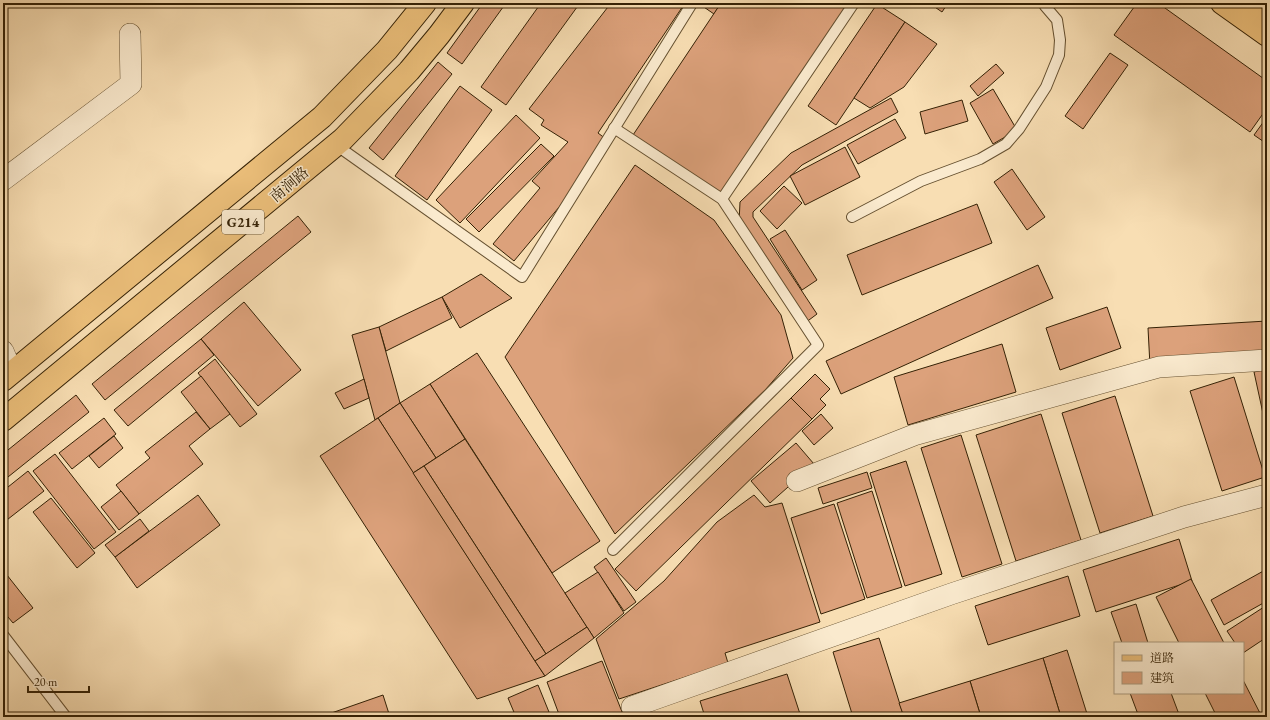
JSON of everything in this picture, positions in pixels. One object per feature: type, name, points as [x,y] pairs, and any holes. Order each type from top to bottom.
[{"type":"main road","name":"南涧路","points":[[8,376],[322,117],[387,50],[425,3]]},
{"type":"main road","name":"南涧路","points":[[3,420],[336,145],[368,114],[409,70],[439,36],[463,3]]},
{"type":"main road","points":[[1222,3],[1267,35]]},
{"type":"main road","points":[[1255,3],[1267,11]]},
{"type":"street","points":[[3,180],[131,84],[130,34]]},
{"type":"street","points":[[3,351],[8,376]]},
{"type":"street","points":[[797,481],[914,435],[1159,367],[1267,360]]},
{"type":"street","points":[[632,707],[951,594],[1184,517],[1267,495]]},
{"type":"lane","points":[[722,199],[854,3]]},
{"type":"lane","points":[[852,217],[921,180],[980,159],[1006,144],[1019,129],[1046,87],[1059,55],[1060,40],[1057,20],[1044,3]]},
{"type":"lane","points":[[336,145],[522,277],[691,5]]},
{"type":"lane","points":[[613,550],[818,345],[722,199],[614,128]]},
{"type":"lane","points":[[3,635],[66,717]]},
{"type":"building","points":[[483,3],[506,3],[462,64],[447,53]]},
{"type":"building","points":[[541,3],[580,3],[506,105],[481,87]]},
{"type":"building","points":[[611,3],[685,3],[598,133],[610,142],[560,206],[514,261],[493,244],[540,188],[532,181],[568,142],[541,125],[544,120],[529,109]]},
{"type":"building","points":[[698,3],[721,3],[714,14]]},
{"type":"building","points":[[721,3],[851,3],[722,195],[633,135]]},
{"type":"building","points":[[929,3],[948,3],[942,12]]},
{"type":"building","points":[[1137,3],[1158,3],[1267,81],[1267,108],[1250,132],[1114,35]]},
{"type":"building","points":[[877,4],[905,22],[836,125],[808,106]]},
{"type":"building","points":[[905,22],[937,44],[904,87],[870,108],[854,98]]},
{"type":"building","points":[[1110,53],[1128,65],[1083,129],[1065,116]]},
{"type":"building","points":[[438,62],[452,74],[383,160],[369,148]]},
{"type":"building","points":[[996,64],[1004,73],[978,96],[970,86]]},
{"type":"building","points":[[460,86],[492,110],[427,200],[395,176]]},
{"type":"building","points":[[993,89],[1017,130],[993,144],[970,103]]},
{"type":"building","points":[[891,98],[898,112],[802,165],[753,212],[753,217],[817,314],[805,323],[739,223],[740,202],[791,153]]},
{"type":"building","points":[[962,100],[968,121],[925,134],[920,112]]},
{"type":"building","points":[[516,115],[540,138],[460,223],[436,200]]},
{"type":"building","points":[[1267,117],[1267,144],[1254,135]]},
{"type":"building","points":[[895,119],[906,138],[858,164],[847,145]]},
{"type":"building","points":[[541,144],[554,156],[479,232],[466,219]]},
{"type":"building","points":[[845,147],[860,177],[805,205],[790,176]]},
{"type":"building","points":[[635,165],[714,220],[781,315],[793,358],[766,389],[615,534],[505,357]]},
{"type":"building","points":[[1012,169],[1045,217],[1027,230],[994,182]]},
{"type":"building","points":[[784,186],[802,203],[777,229],[760,211]]},
{"type":"building","points":[[977,204],[992,243],[862,295],[847,255]]},
{"type":"building","points":[[298,216],[311,232],[105,400],[92,384]]},
{"type":"building","points":[[785,230],[817,280],[802,290],[770,239]]},
{"type":"building","points":[[1038,265],[1053,298],[841,394],[826,361]]},
{"type":"building","points":[[481,274],[512,298],[460,328],[442,297]]},
{"type":"building","points":[[442,297],[452,318],[386,351],[379,327]]},
{"type":"building","points":[[244,302],[301,370],[258,406],[201,339]]},
{"type":"building","points":[[1107,307],[1121,348],[1060,370],[1046,328]]},
{"type":"building","points":[[1267,321],[1267,359],[1150,366],[1148,328]]},
{"type":"building","points":[[379,327],[400,403],[375,420],[352,335]]},
{"type":"building","points":[[201,339],[214,355],[128,426],[114,410]]},
{"type":"building","points":[[1002,344],[1016,392],[908,425],[894,377]]},
{"type":"building","points":[[477,353],[600,541],[552,573],[430,384]]},
{"type":"building","points":[[215,359],[257,414],[240,427],[198,373]]},
{"type":"building","points":[[1267,369],[1267,432],[1254,372]]},
{"type":"building","points":[[815,374],[830,389],[820,399],[826,405],[812,419],[791,398]]},
{"type":"building","points":[[201,376],[230,414],[210,429],[181,392]]},
{"type":"building","points":[[1234,377],[1265,477],[1222,491],[1190,391]]},
{"type":"building","points":[[364,379],[369,398],[344,409],[335,393]]},
{"type":"building","points":[[430,384],[465,439],[436,458],[400,403]]},
{"type":"building","points":[[76,395],[89,412],[3,481],[3,454]]},
{"type":"building","points":[[1115,396],[1153,516],[1100,533],[1062,413]]},
{"type":"building","points":[[791,398],[812,419],[636,591],[615,569]]},
{"type":"building","points":[[400,403],[436,458],[413,473],[378,418]]},
{"type":"building","points":[[196,412],[210,429],[189,446],[203,464],[139,514],[116,485],[150,458],[145,452]]},
{"type":"building","points":[[821,414],[833,428],[814,445],[802,431]]},
{"type":"building","points":[[1041,414],[1081,540],[1016,561],[976,435]]},
{"type":"building","points":[[104,418],[116,434],[72,469],[59,453]]},
{"type":"building","points":[[378,418],[545,676],[477,699],[320,456]]},
{"type":"building","points":[[961,435],[1002,564],[962,577],[921,448]]},
{"type":"building","points":[[114,436],[123,448],[99,468],[89,456]]},
{"type":"building","points":[[465,439],[587,627],[546,654],[424,466]]},
{"type":"building","points":[[796,443],[814,464],[770,503],[751,481]]},
{"type":"building","points":[[55,454],[116,532],[94,549],[33,471]]},
{"type":"building","points":[[906,461],[942,574],[905,586],[870,473]]},
{"type":"building","points":[[424,466],[546,654],[535,661],[413,473]]},
{"type":"building","points":[[28,471],[44,491],[3,523],[3,491]]},
{"type":"building","points":[[867,472],[872,488],[823,504],[818,488]]},
{"type":"building","points":[[121,491],[139,514],[119,530],[101,507]]},
{"type":"building","points":[[872,491],[902,587],[867,598],[837,503]]},
{"type":"building","points":[[198,495],[220,525],[137,588],[115,557]]},
{"type":"building","points":[[754,495],[765,507],[782,503],[820,622],[725,653],[728,663],[619,699],[596,639],[664,581],[717,522]]},
{"type":"building","points":[[51,498],[95,553],[77,568],[33,512]]},
{"type":"building","points":[[834,504],[865,599],[821,614],[791,518]]},
{"type":"building","points":[[140,519],[149,531],[115,557],[105,545]]},
{"type":"building","points":[[1179,539],[1192,581],[1096,612],[1083,570]]},
{"type":"building","points":[[606,558],[636,602],[624,611],[594,567]]},
{"type":"building","points":[[1267,569],[1267,601],[1224,625],[1211,600]]},
{"type":"building","points":[[3,570],[33,608],[13,623],[3,611]]},
{"type":"building","points":[[598,572],[624,613],[594,638],[565,593]]},
{"type":"building","points":[[1068,576],[1080,616],[988,645],[975,606]]},
{"type":"building","points":[[1191,579],[1223,642],[1178,642],[1156,597]]},
{"type":"building","points":[[1136,604],[1148,642],[1122,642],[1111,612]]},
{"type":"building","points":[[1267,605],[1267,637],[1244,652],[1244,642],[1234,642],[1227,631]]},
{"type":"building","points":[[587,627],[594,638],[545,676],[535,661]]},
{"type":"building","points":[[879,638],[904,717],[853,717],[833,652]]},
{"type":"building","points":[[1067,650],[1088,717],[1061,717],[1043,658]]},
{"type":"building","points":[[1043,658],[1061,717],[981,717],[970,681]]},
{"type":"building","points":[[602,661],[624,717],[560,717],[547,682]]},
{"type":"building","points":[[787,674],[801,717],[705,717],[700,701]]},
{"type":"building","points":[[970,681],[981,717],[904,717],[899,703]]},
{"type":"building","points":[[1244,682],[1262,717],[1217,717],[1206,694],[1244,694]]},
{"type":"building","points":[[538,685],[551,717],[516,717],[508,698]]},
{"type":"building","points":[[1130,694],[1171,694],[1180,717],[1139,717]]},
{"type":"building","points":[[383,695],[390,717],[320,717]]}]
